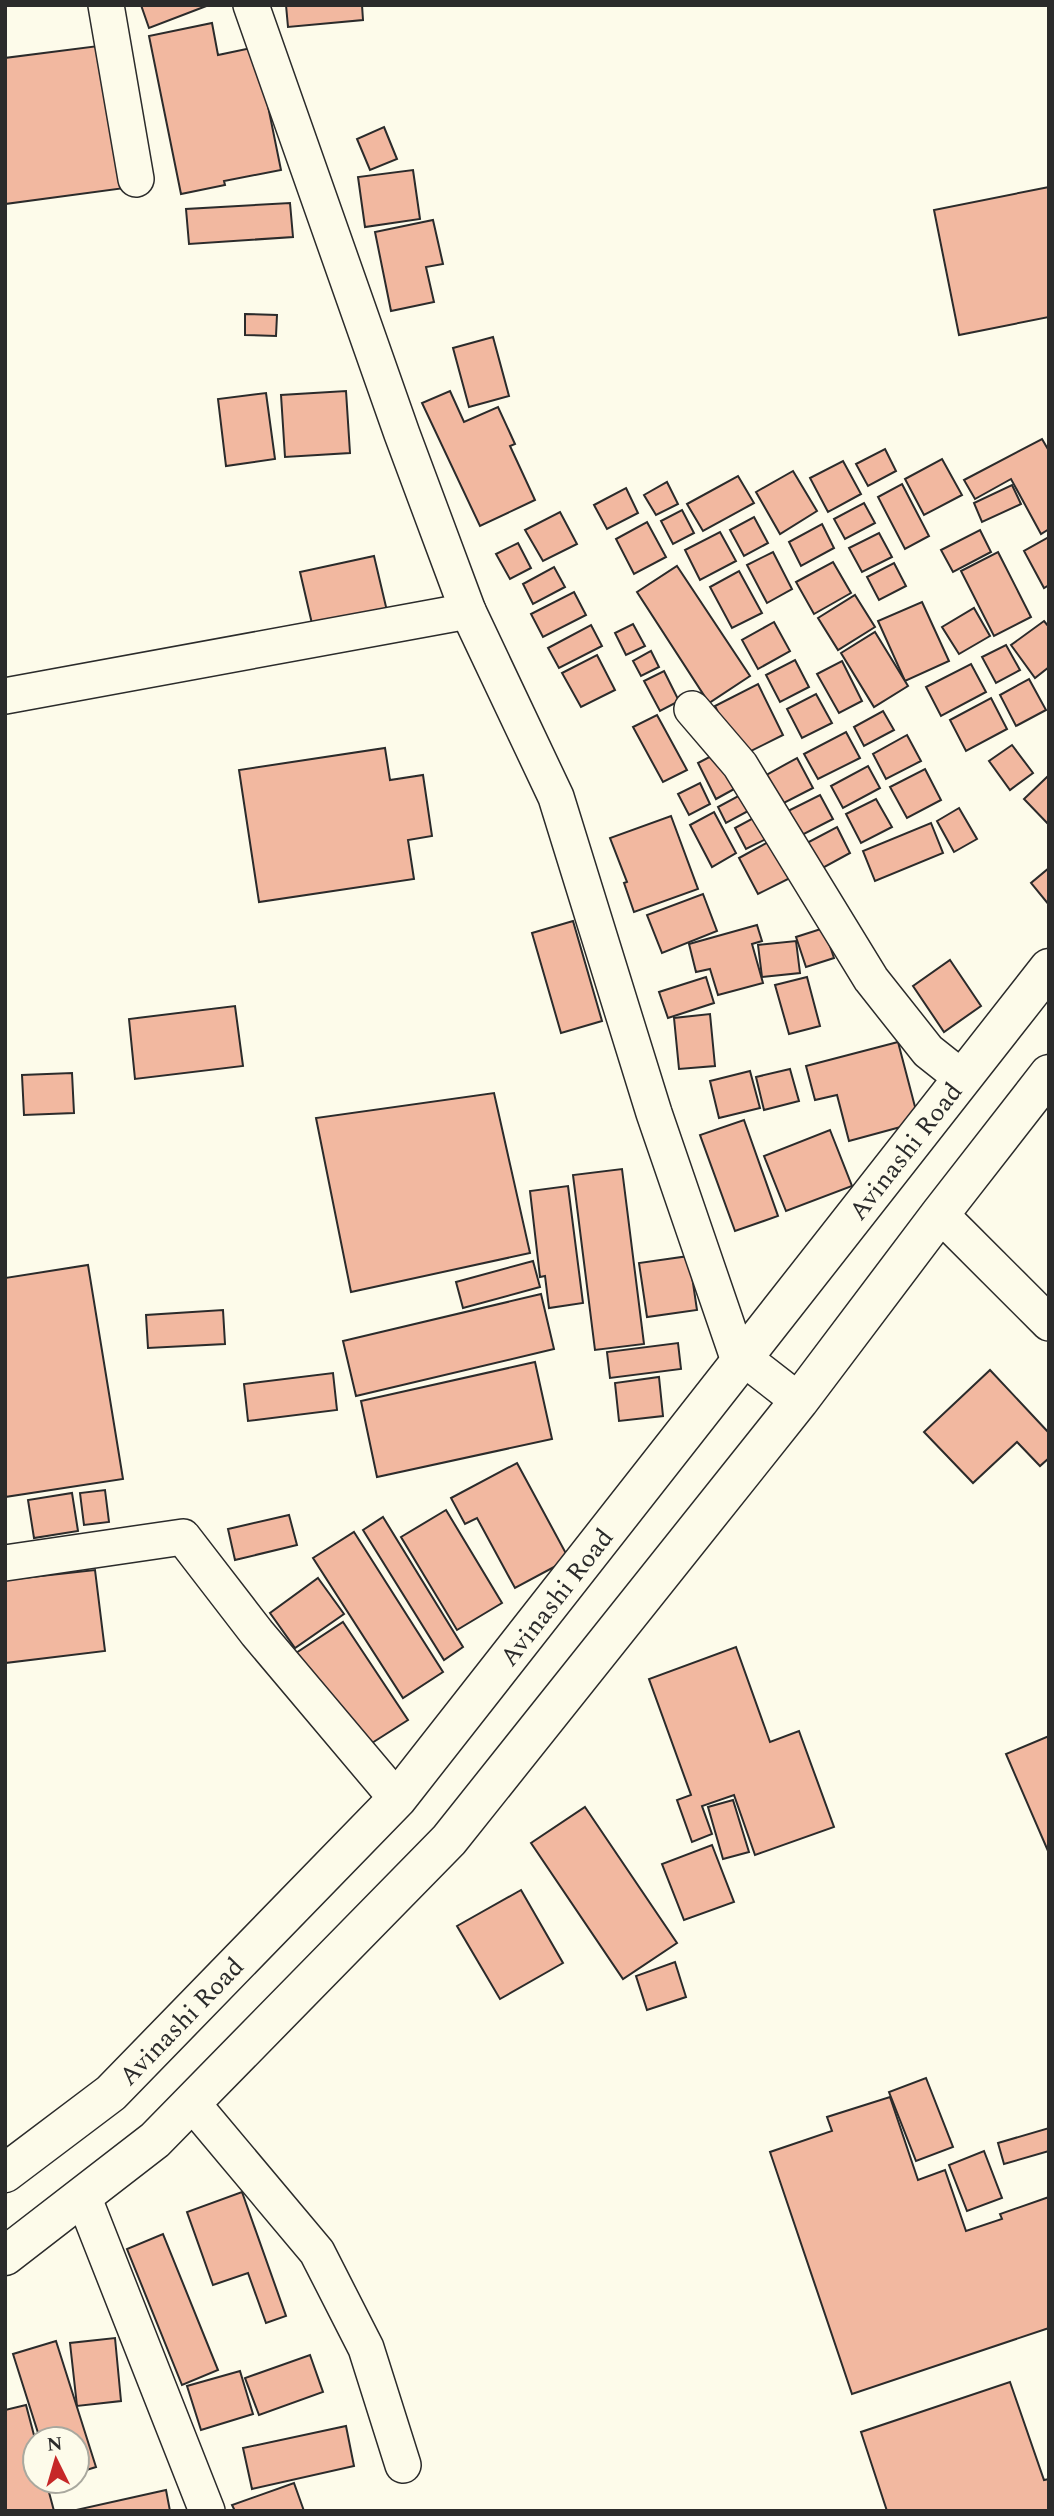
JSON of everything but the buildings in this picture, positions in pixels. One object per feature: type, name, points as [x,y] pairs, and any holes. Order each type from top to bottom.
[{"type":"main road","name":"Avinashi Road","points":[[5,2173],[111,2093],[397,1799],[1049,968]]},
{"type":"main road","points":[[5,2256],[155,2140],[449,1840],[799,1401],[1049,1074]]},
{"type":"street","points":[[107,5],[136,179]]},
{"type":"street","points":[[251,5],[402,434],[468,611],[556,797],[654,1113],[736,1352],[799,1401]]},
{"type":"street","points":[[5,696],[468,611]]},
{"type":"street","points":[[691,709],[740,765],[871,979],[928,1051],[962,1078]]},
{"type":"street","points":[[940,1214],[1049,1323]]},
{"type":"street","points":[[5,1563],[183,1537],[257,1633],[397,1799]]},
{"type":"street","points":[[192,2103],[317,2252],[366,2348],[403,2465]]},
{"type":"street","points":[[83,2196],[207,2511]]}]
